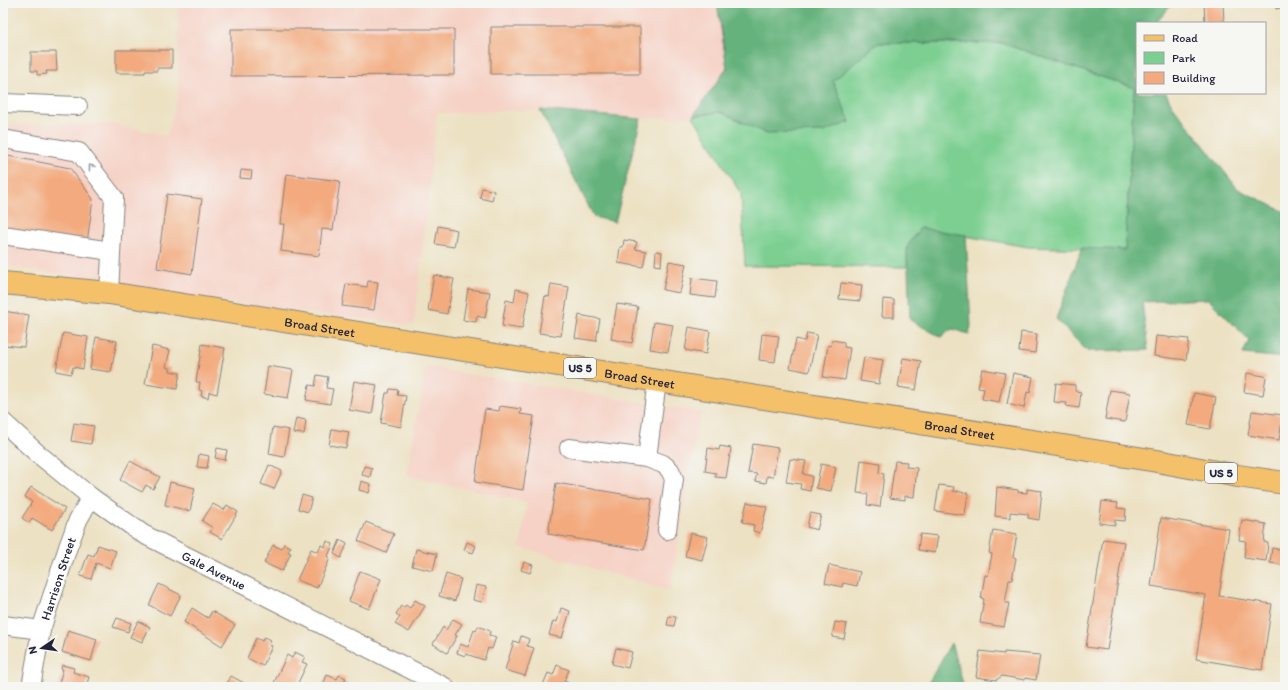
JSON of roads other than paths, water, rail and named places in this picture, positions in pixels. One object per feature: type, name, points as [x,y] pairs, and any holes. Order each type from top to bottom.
[{"type":"main road","name":"Broad Street","points":[[3,283],[109,293],[1157,460],[1238,476],[1285,483]]},
{"type":"street","points":[[3,103],[78,106]]},
{"type":"street","points":[[3,138],[79,152],[114,198],[109,293]]},
{"type":"street","points":[[3,235],[111,251]]},
{"type":"street","points":[[647,458],[657,381]]},
{"type":"street","name":"Gale Avenue","points":[[3,422],[37,453],[91,497],[143,534],[445,687]]},
{"type":"street","points":[[569,448],[647,458],[663,464],[670,470],[674,479],[667,530]]},
{"type":"street","name":"Harrison Street","points":[[31,687],[41,630],[78,520],[91,497]]},
{"type":"street","points":[[3,624],[41,630]]}]
